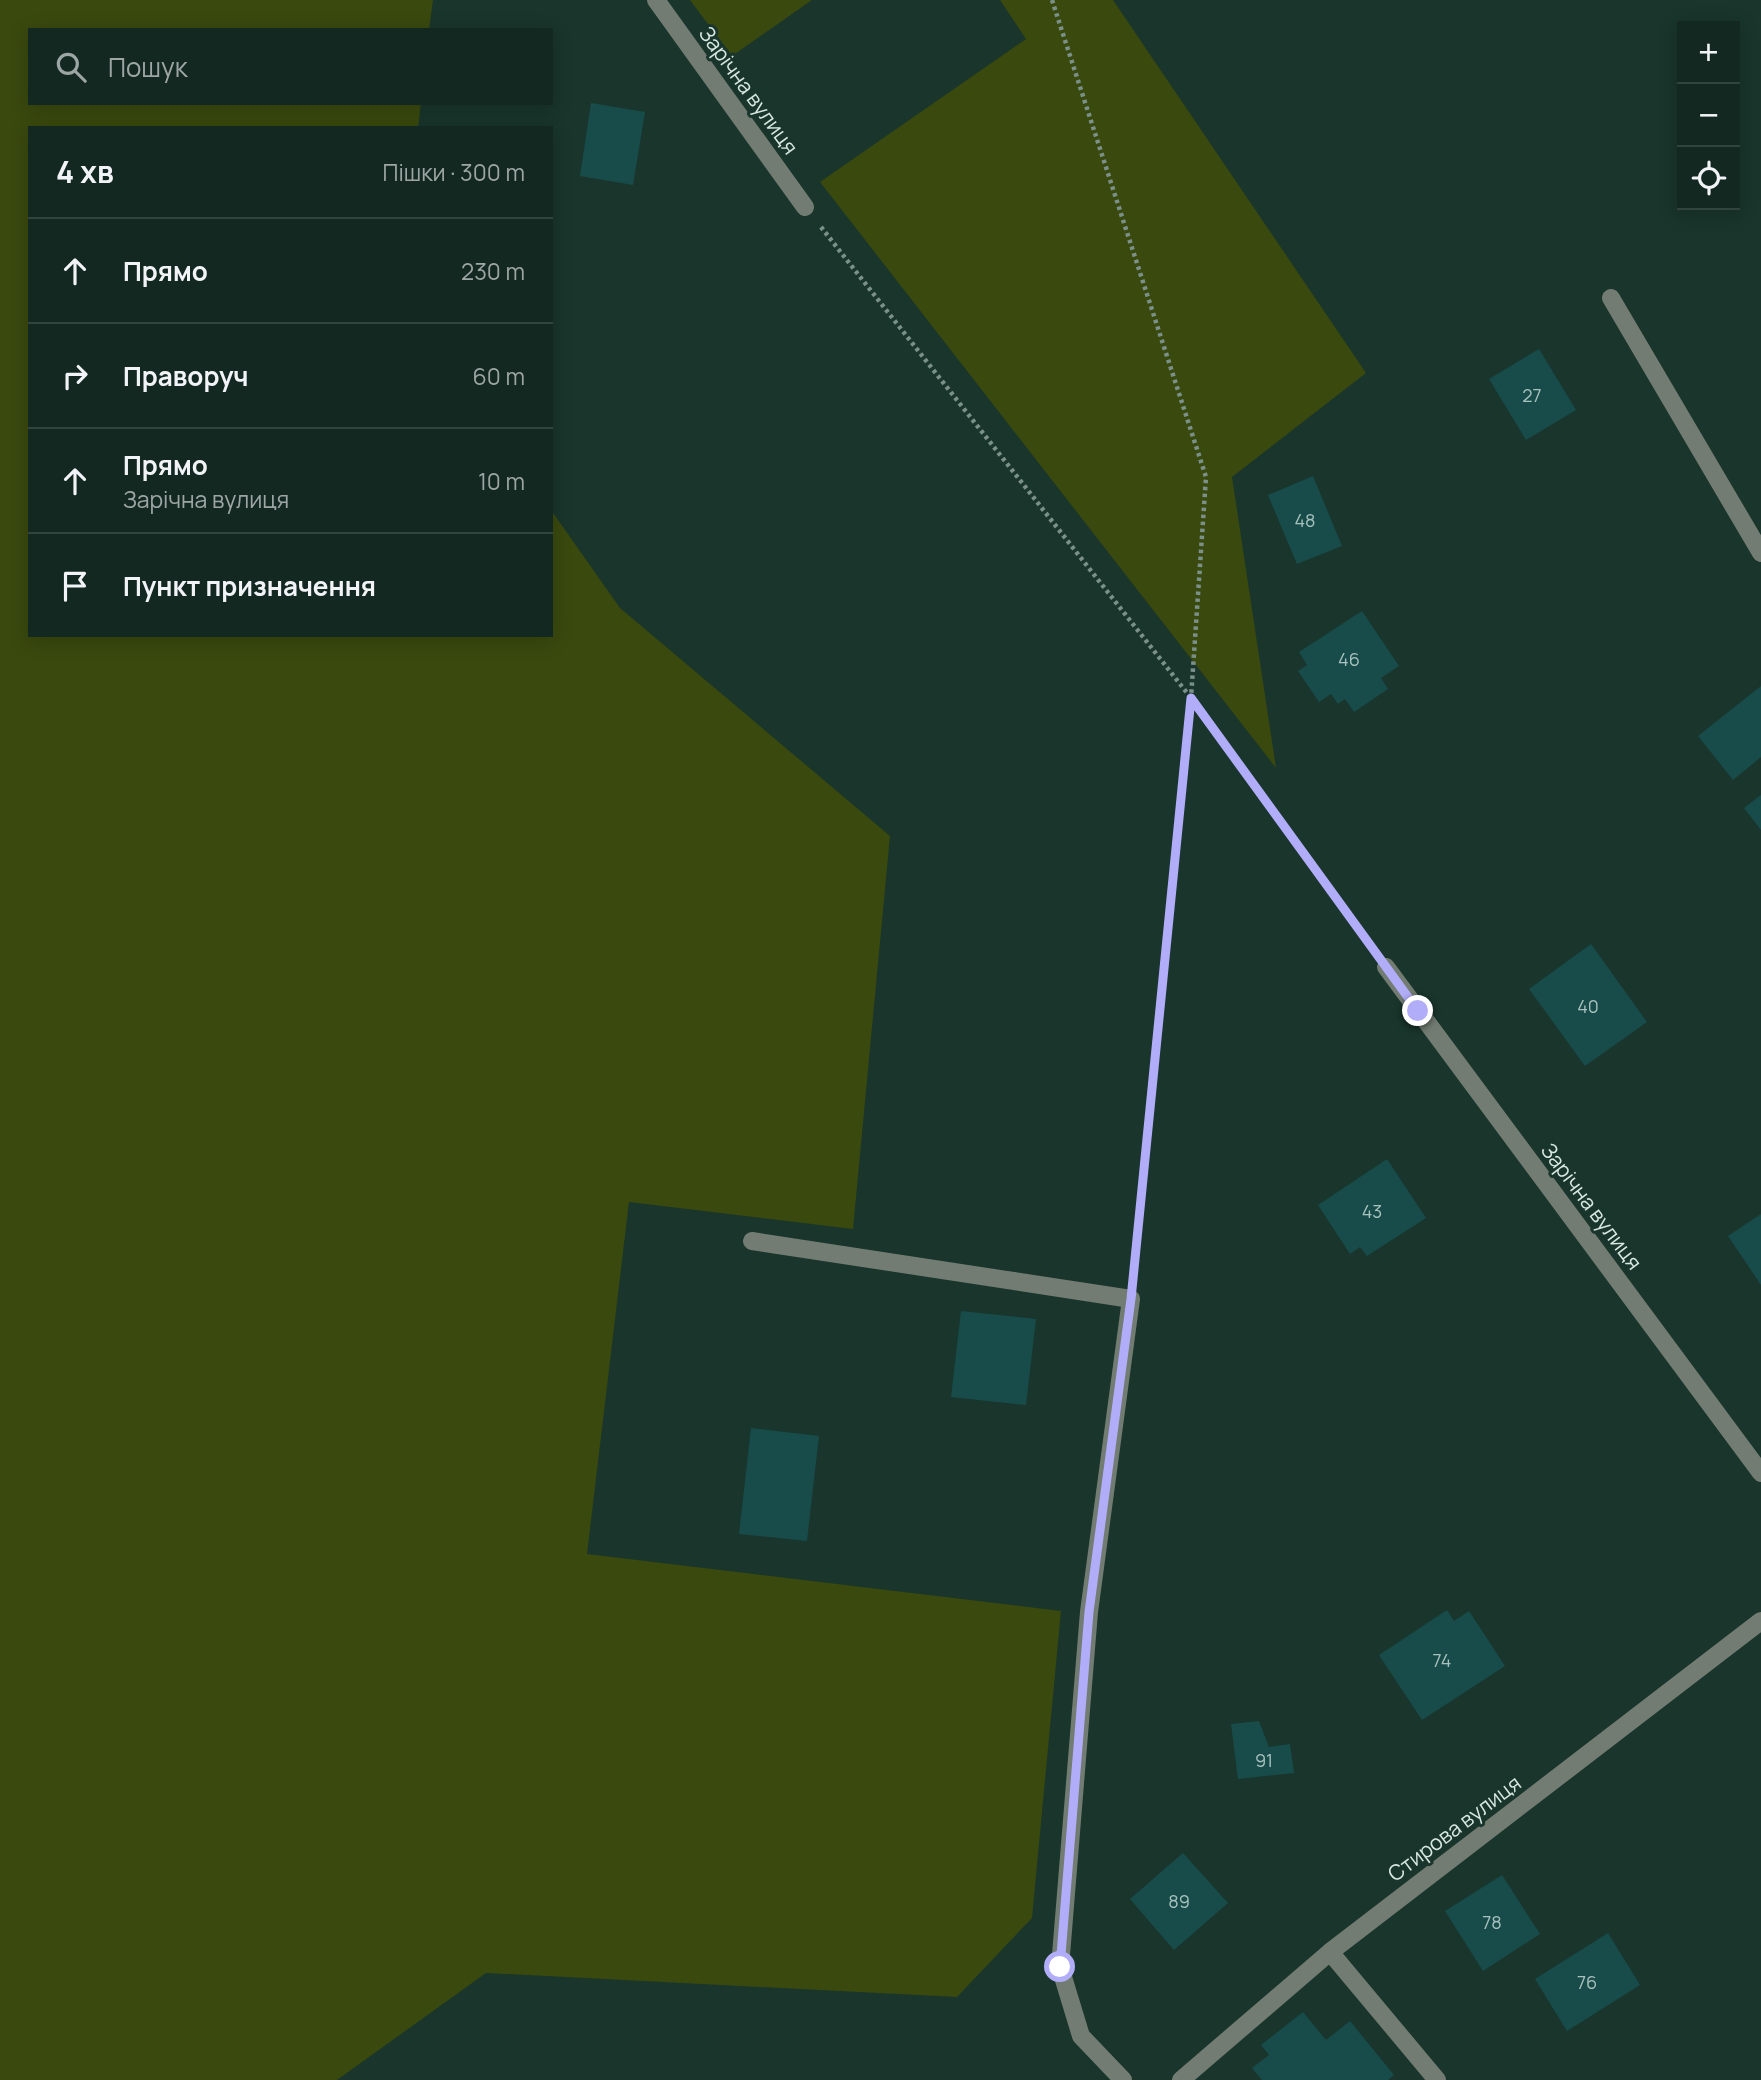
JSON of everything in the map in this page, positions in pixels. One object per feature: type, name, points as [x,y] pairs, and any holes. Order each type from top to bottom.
[{"type":"street","name":"Зарічна вулиця","points":[[656,0],[805,207]]},
{"type":"street","points":[[1611,299],[1761,553]]},
{"type":"street","name":"Зарічна вулиця","points":[[1386,967],[1761,1473]]},
{"type":"street","points":[[752,1241],[1131,1299],[1089,1612],[1060,1967],[1082,2036],[1123,2080]]},
{"type":"street","name":"Стирова вулиця","points":[[1181,2080],[1330,1952],[1761,1621]]},
{"type":"street","points":[[1330,1952],[1437,2080]]},
{"type":"path","points":[[1052,0],[1206,478],[1191,698],[1131,1299]]},
{"type":"path","points":[[805,207],[1191,698],[1386,967]]},
{"type":"green space","points":[[0,0],[433,0],[429,28],[28,28],[28,105],[421,105],[418,126],[28,126],[28,637],[553,637],[553,513],[620,608],[890,836],[853,1229],[629,1202],[587,1554],[1061,1611],[1032,1918],[957,1997],[486,1973],[337,2080],[0,2080]]},
{"type":"green space","points":[[690,0],[812,0],[732,56]]},
{"type":"green space","points":[[1000,0],[1113,0],[1366,373],[1232,477],[1276,768],[820,182],[1026,39]]},
{"type":"building","points":[[591,103],[645,112],[633,185],[580,176]]},
{"type":"building","points":[[1539,349],[1576,410],[1526,440],[1489,379]]},
{"type":"building","points":[[1313,476],[1342,546],[1297,564],[1268,495]]},
{"type":"building","points":[[1362,611],[1399,666],[1381,678],[1388,689],[1354,712],[1345,699],[1338,704],[1331,694],[1319,702],[1298,671],[1307,665],[1299,652]]},
{"type":"building","points":[[1761,686],[1761,757],[1733,780],[1698,736]]},
{"type":"building","points":[[1761,795],[1761,830],[1744,808]]},
{"type":"building","points":[[1591,944],[1647,1022],[1585,1066],[1529,989]]},
{"type":"building","points":[[1387,1159],[1426,1218],[1367,1256],[1360,1247],[1350,1254],[1318,1205]]},
{"type":"building","points":[[1761,1214],[1761,1285],[1728,1236]]},
{"type":"building","points":[[961,1311],[1036,1319],[1026,1405],[951,1397]]},
{"type":"building","points":[[751,1428],[819,1436],[807,1541],[739,1534]]},
{"type":"building","points":[[1447,1610],[1454,1621],[1469,1611],[1505,1666],[1422,1720],[1379,1655]]},
{"type":"building","points":[[1259,1721],[1269,1747],[1290,1744],[1294,1773],[1238,1779],[1231,1724]]},
{"type":"building","points":[[1183,1853],[1228,1903],[1174,1950],[1130,1899]]},
{"type":"building","points":[[1502,1875],[1540,1934],[1483,1971],[1445,1911]]},
{"type":"building","points":[[1608,1933],[1640,1985],[1567,2031],[1535,1979]]},
{"type":"building","points":[[1303,2012],[1326,2040],[1350,2021],[1394,2075],[1388,2080],[1262,2080],[1252,2068],[1269,2055],[1261,2045]]},
{"type":"route","points":[[1060,1967],[1089,1612],[1131,1299],[1191,698],[1418,1011]]}]
